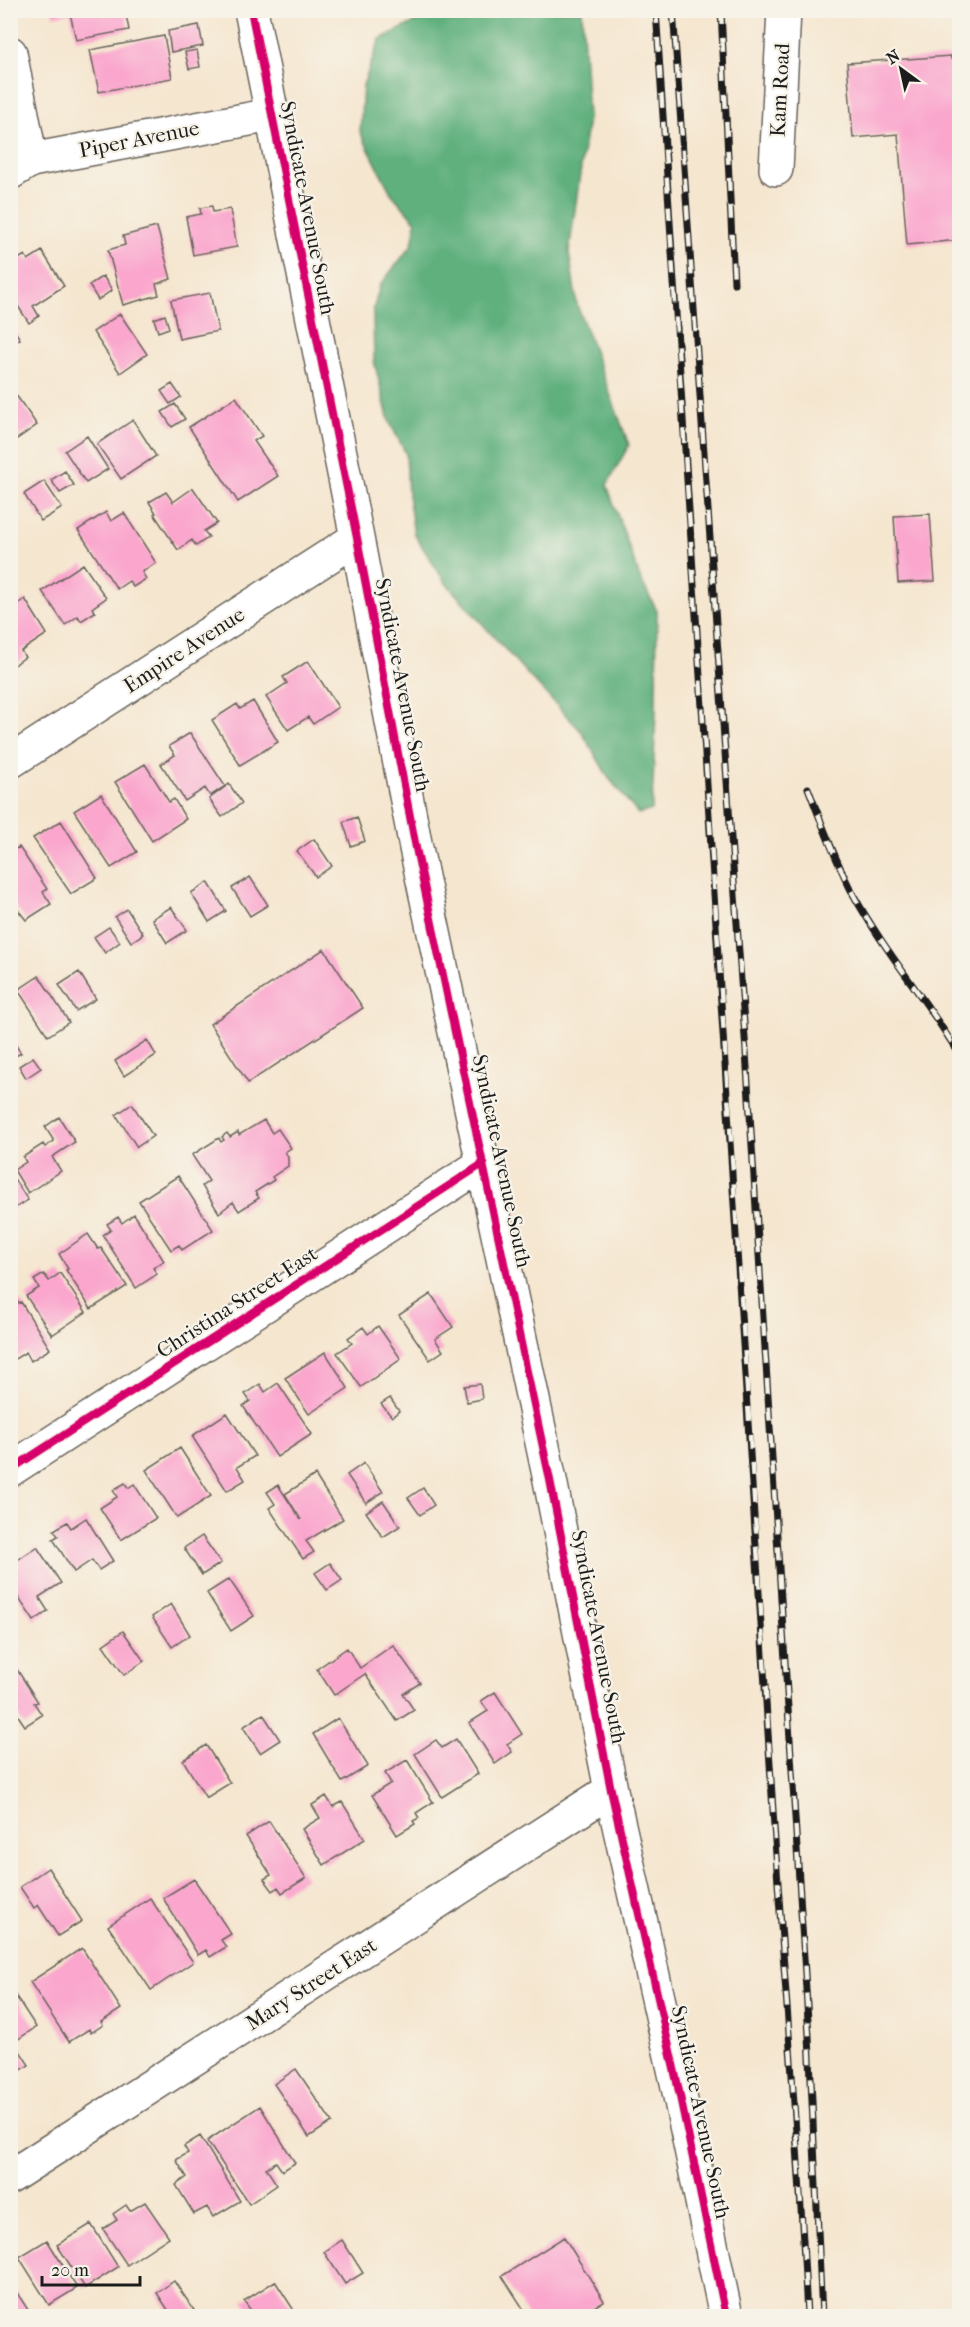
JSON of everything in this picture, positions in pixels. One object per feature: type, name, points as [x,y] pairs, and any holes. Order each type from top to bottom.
[{"type":"street","name":"Syndicate Avenue South","points":[[250,10],[357,538],[416,848],[552,1491],[611,1790],[677,2082],[726,2316]]},
{"type":"street","name":"Kam Road","points":[[776,169],[784,10]]},
{"type":"street","points":[[10,53],[21,166]]},
{"type":"street","name":"Piper Avenue","points":[[21,166],[271,115]]},
{"type":"street","name":"Empire Avenue","points":[[10,762],[357,538]]},
{"type":"street","name":"Christina Street East","points":[[10,1470],[484,1163]]},
{"type":"street","name":"Mary Street East","points":[[10,2178],[611,1790]]},
{"type":"green space","points":[[433,11],[582,11],[588,118],[569,252],[577,305],[629,445],[607,485],[640,578],[657,611],[652,810],[638,814],[608,777],[582,732],[445,582],[414,534],[408,495],[406,454],[389,421],[374,361],[373,311],[380,285],[412,245],[416,222],[391,193],[360,132],[363,85],[380,39],[430,15]]},
{"type":"building","points":[[52,10],[125,10],[129,30],[76,40],[70,13],[53,16]]},
{"type":"building","points":[[199,25],[203,46],[171,52],[168,31]]},
{"type":"building","points":[[164,36],[172,78],[99,92],[90,50]]},
{"type":"building","points":[[197,50],[200,67],[189,69],[185,52]]},
{"type":"building","points":[[951,56],[951,59],[960,58],[960,240],[907,245],[898,134],[853,138],[847,63]]},
{"type":"building","points":[[212,206],[213,212],[230,209],[237,247],[193,255],[186,217],[201,214],[200,208]]},
{"type":"building","points":[[157,227],[171,279],[156,284],[159,295],[123,305],[108,250],[125,245],[123,236]]},
{"type":"building","points":[[42,251],[64,286],[33,306],[39,316],[29,323],[10,294],[10,273],[15,270],[11,263],[25,255],[28,260]]},
{"type":"building","points":[[103,276],[112,290],[98,300],[89,285]]},
{"type":"building","points":[[210,293],[218,331],[179,339],[171,300]]},
{"type":"building","points":[[120,314],[147,354],[120,373],[93,332]]},
{"type":"building","points":[[165,315],[169,328],[158,332],[154,319]]},
{"type":"building","points":[[10,324],[20,339],[10,345]]},
{"type":"building","points":[[172,384],[181,397],[170,404],[161,391]]},
{"type":"building","points":[[16,395],[37,425],[17,439],[10,430],[10,399]]},
{"type":"building","points":[[236,397],[262,436],[254,441],[278,476],[238,502],[189,427]]},
{"type":"building","points":[[175,404],[185,419],[172,427],[162,412]]},
{"type":"building","points":[[133,420],[156,456],[121,479],[97,444]]},
{"type":"building","points":[[87,436],[108,469],[86,483],[65,451]]},
{"type":"building","points":[[65,471],[74,485],[60,493],[51,480]]},
{"type":"building","points":[[44,481],[62,508],[41,521],[24,494]]},
{"type":"building","points":[[193,488],[217,523],[204,531],[209,537],[196,546],[192,540],[178,550],[154,514],[156,513],[149,502],[166,492],[173,502]]},
{"type":"building","points":[[106,512],[111,521],[124,513],[156,563],[142,572],[146,579],[133,587],[129,581],[117,589],[78,530]]},
{"type":"building","points":[[930,514],[935,581],[898,583],[894,516]]},
{"type":"building","points":[[83,564],[106,598],[92,608],[95,612],[81,621],[78,616],[65,625],[42,591]]},
{"type":"building","points":[[25,599],[47,634],[21,651],[25,657],[13,666],[10,662],[10,609]]},
{"type":"building","points":[[308,661],[338,707],[313,724],[308,717],[288,730],[266,697],[287,683],[283,677]]},
{"type":"building","points":[[253,701],[278,742],[240,765],[212,720],[237,704],[240,709]]},
{"type":"building","points":[[190,733],[225,786],[210,796],[205,788],[185,801],[161,764],[175,755],[169,746]]},
{"type":"building","points":[[145,764],[169,802],[174,799],[186,819],[152,841],[115,782]]},
{"type":"building","points":[[229,784],[242,803],[222,817],[209,799]]},
{"type":"building","points":[[101,794],[137,852],[111,868],[74,811]]},
{"type":"building","points":[[357,817],[365,841],[351,846],[343,822]]},
{"type":"building","points":[[61,821],[97,878],[71,894],[33,838]]},
{"type":"building","points":[[314,839],[332,866],[316,877],[297,851]]},
{"type":"building","points":[[19,847],[47,889],[43,892],[51,904],[26,920],[10,900],[10,852]]},
{"type":"building","points":[[250,877],[268,905],[250,916],[232,888]]},
{"type":"building","points":[[208,882],[226,911],[209,922],[191,893]]},
{"type":"building","points":[[171,907],[187,930],[167,943],[152,919]]},
{"type":"building","points":[[127,909],[143,934],[131,942],[115,917]]},
{"type":"building","points":[[109,927],[120,942],[105,953],[94,937]]},
{"type":"building","points":[[324,949],[363,1008],[248,1083],[210,1024]]},
{"type":"building","points":[[79,972],[96,999],[76,1011],[59,985]]},
{"type":"building","points":[[39,976],[69,1022],[48,1036],[18,990]]},
{"type":"building","points":[[10,1037],[21,1053],[10,1059]]},
{"type":"building","points":[[147,1040],[156,1055],[124,1076],[115,1061]]},
{"type":"building","points":[[33,1057],[41,1068],[26,1078],[19,1066]]},
{"type":"building","points":[[132,1104],[153,1136],[137,1147],[116,1115]]},
{"type":"building","points":[[59,1117],[75,1142],[52,1157],[61,1171],[28,1193],[14,1170],[26,1162],[23,1157],[43,1144],[45,1147],[54,1141],[45,1127]]},
{"type":"building","points":[[264,1120],[272,1133],[278,1129],[291,1148],[285,1152],[288,1157],[288,1166],[272,1177],[274,1180],[255,1192],[259,1198],[239,1211],[233,1202],[219,1213],[202,1186],[209,1181],[192,1155],[219,1138],[221,1142],[224,1140],[222,1137],[227,1133],[230,1137],[238,1132],[239,1135]]},
{"type":"building","points":[[10,1173],[28,1200],[10,1211]]},
{"type":"building","points":[[178,1176],[213,1230],[182,1250],[179,1245],[171,1250],[139,1201]]},
{"type":"building","points":[[134,1214],[164,1261],[153,1268],[157,1274],[136,1288],[103,1235],[111,1230],[107,1224],[118,1217],[122,1223]]},
{"type":"building","points":[[88,1234],[98,1249],[101,1248],[127,1286],[91,1309],[66,1270],[68,1269],[59,1254]]},
{"type":"building","points":[[60,1273],[86,1312],[52,1335],[26,1296],[39,1288],[34,1280],[44,1274],[49,1281]]},
{"type":"building","points":[[431,1294],[453,1327],[435,1339],[443,1351],[430,1360],[399,1315]]},
{"type":"building","points":[[14,1296],[19,1303],[21,1302],[50,1349],[31,1361],[26,1352],[10,1362],[10,1298]]},
{"type":"building","points":[[378,1326],[401,1359],[361,1387],[337,1353],[352,1343],[348,1338],[363,1327],[368,1334]]},
{"type":"building","points":[[325,1352],[348,1388],[309,1414],[285,1378]]},
{"type":"building","points":[[278,1383],[312,1434],[277,1457],[243,1406],[250,1401],[245,1394],[260,1384],[265,1392]]},
{"type":"building","points":[[480,1384],[482,1399],[467,1402],[464,1386]]},
{"type":"building","points":[[390,1398],[399,1411],[392,1417],[381,1404]]},
{"type":"building","points":[[227,1413],[255,1456],[237,1467],[245,1480],[227,1491],[192,1436]]},
{"type":"building","points":[[180,1448],[211,1496],[177,1518],[146,1470]]},
{"type":"building","points":[[364,1463],[383,1492],[366,1503],[347,1475]]},
{"type":"building","points":[[315,1475],[343,1519],[306,1541],[314,1552],[303,1559],[269,1508],[275,1504],[267,1492],[278,1485],[301,1520],[285,1494]]},
{"type":"building","points":[[125,1483],[128,1488],[134,1484],[156,1518],[121,1540],[100,1508],[117,1497],[113,1490]]},
{"type":"building","points":[[423,1488],[434,1505],[420,1515],[408,1498]]},
{"type":"building","points":[[383,1501],[400,1526],[383,1537],[366,1512]]},
{"type":"building","points":[[86,1518],[113,1561],[99,1570],[92,1560],[74,1572],[53,1539],[58,1536],[54,1530],[67,1522],[71,1528]]},
{"type":"building","points":[[202,1536],[221,1563],[202,1575],[184,1548]]},
{"type":"building","points":[[37,1547],[61,1583],[39,1597],[48,1611],[34,1621],[10,1585],[10,1565]]},
{"type":"building","points":[[330,1563],[342,1580],[327,1590],[315,1573]]},
{"type":"building","points":[[229,1579],[254,1616],[231,1631],[207,1593]]},
{"type":"building","points":[[171,1604],[190,1635],[172,1647],[152,1617]]},
{"type":"building","points":[[123,1631],[144,1661],[124,1675],[103,1645]]},
{"type":"building","points":[[393,1645],[420,1683],[403,1694],[414,1710],[397,1721],[365,1674],[334,1695],[317,1669],[347,1648],[360,1668]]},
{"type":"building","points":[[16,1668],[38,1702],[34,1703],[42,1715],[25,1726],[17,1714],[13,1716],[10,1712],[10,1671]]},
{"type":"building","points":[[495,1692],[522,1734],[507,1744],[512,1752],[495,1764],[469,1723],[488,1711],[481,1701]]},
{"type":"building","points":[[263,1714],[280,1740],[260,1753],[243,1727]]},
{"type":"building","points":[[338,1718],[368,1766],[342,1782],[313,1734]]},
{"type":"building","points":[[456,1739],[478,1774],[442,1797],[415,1754],[436,1740],[442,1748]]},
{"type":"building","points":[[206,1745],[230,1783],[206,1798],[183,1760]]},
{"type":"building","points":[[407,1760],[433,1802],[416,1813],[419,1818],[413,1821],[415,1824],[397,1835],[372,1795],[391,1783],[385,1773]]},
{"type":"building","points":[[326,1796],[333,1807],[342,1802],[365,1839],[324,1865],[302,1829],[320,1818],[312,1805]]},
{"type":"building","points":[[269,1821],[306,1878],[282,1893],[278,1887],[273,1891],[264,1879],[271,1875],[246,1836]]},
{"type":"building","points":[[48,1868],[82,1921],[58,1936],[38,1905],[34,1908],[20,1887]]},
{"type":"building","points":[[194,1879],[231,1934],[221,1940],[226,1947],[210,1957],[206,1950],[198,1955],[163,1898]]},
{"type":"building","points":[[150,1898],[193,1962],[151,1990],[108,1926]]},
{"type":"building","points":[[82,1948],[121,2009],[101,2022],[103,2025],[91,2033],[89,2029],[69,2042],[30,1982]]},
{"type":"building","points":[[10,1987],[36,2027],[14,2042],[29,2065],[10,2077]]},
{"type":"building","points":[[296,2069],[332,2122],[309,2137],[274,2084]]},
{"type":"building","points":[[260,2106],[295,2163],[282,2171],[276,2162],[266,2168],[277,2185],[249,2204],[207,2141]]},
{"type":"building","points":[[200,2136],[240,2201],[213,2217],[207,2207],[194,2214],[176,2185],[187,2177],[176,2160],[188,2153],[184,2146]]},
{"type":"building","points":[[145,2202],[169,2237],[127,2265],[103,2229],[117,2220],[113,2214],[126,2205],[130,2211]]},
{"type":"building","points":[[91,2224],[118,2267],[85,2288],[57,2245]]},
{"type":"building","points":[[564,2237],[604,2301],[579,2316],[528,2316],[502,2276]]},
{"type":"building","points":[[47,2240],[77,2288],[49,2305],[19,2257]]},
{"type":"building","points":[[342,2240],[363,2273],[345,2284],[324,2252]]},
{"type":"building","points":[[174,2281],[194,2310],[184,2316],[172,2316],[157,2293]]},
{"type":"building","points":[[275,2281],[295,2312],[288,2316],[255,2316],[244,2301]]},
{"type":"building","points":[[10,2282],[32,2316],[10,2316]]},
{"type":"railway","points":[[656,10],[807,2316]]},
{"type":"railway","points":[[673,10],[746,1052],[809,2036],[822,2316]]},
{"type":"railway","points":[[721,10],[734,283]]},
{"type":"railway","points":[[808,788],[853,894],[960,1056]]},
{"type":"cycle path","points":[[251,10],[357,538],[416,848],[550,1480],[611,1790],[677,2082],[726,2316]]},
{"type":"cycle path","points":[[10,1470],[484,1163]]}]
